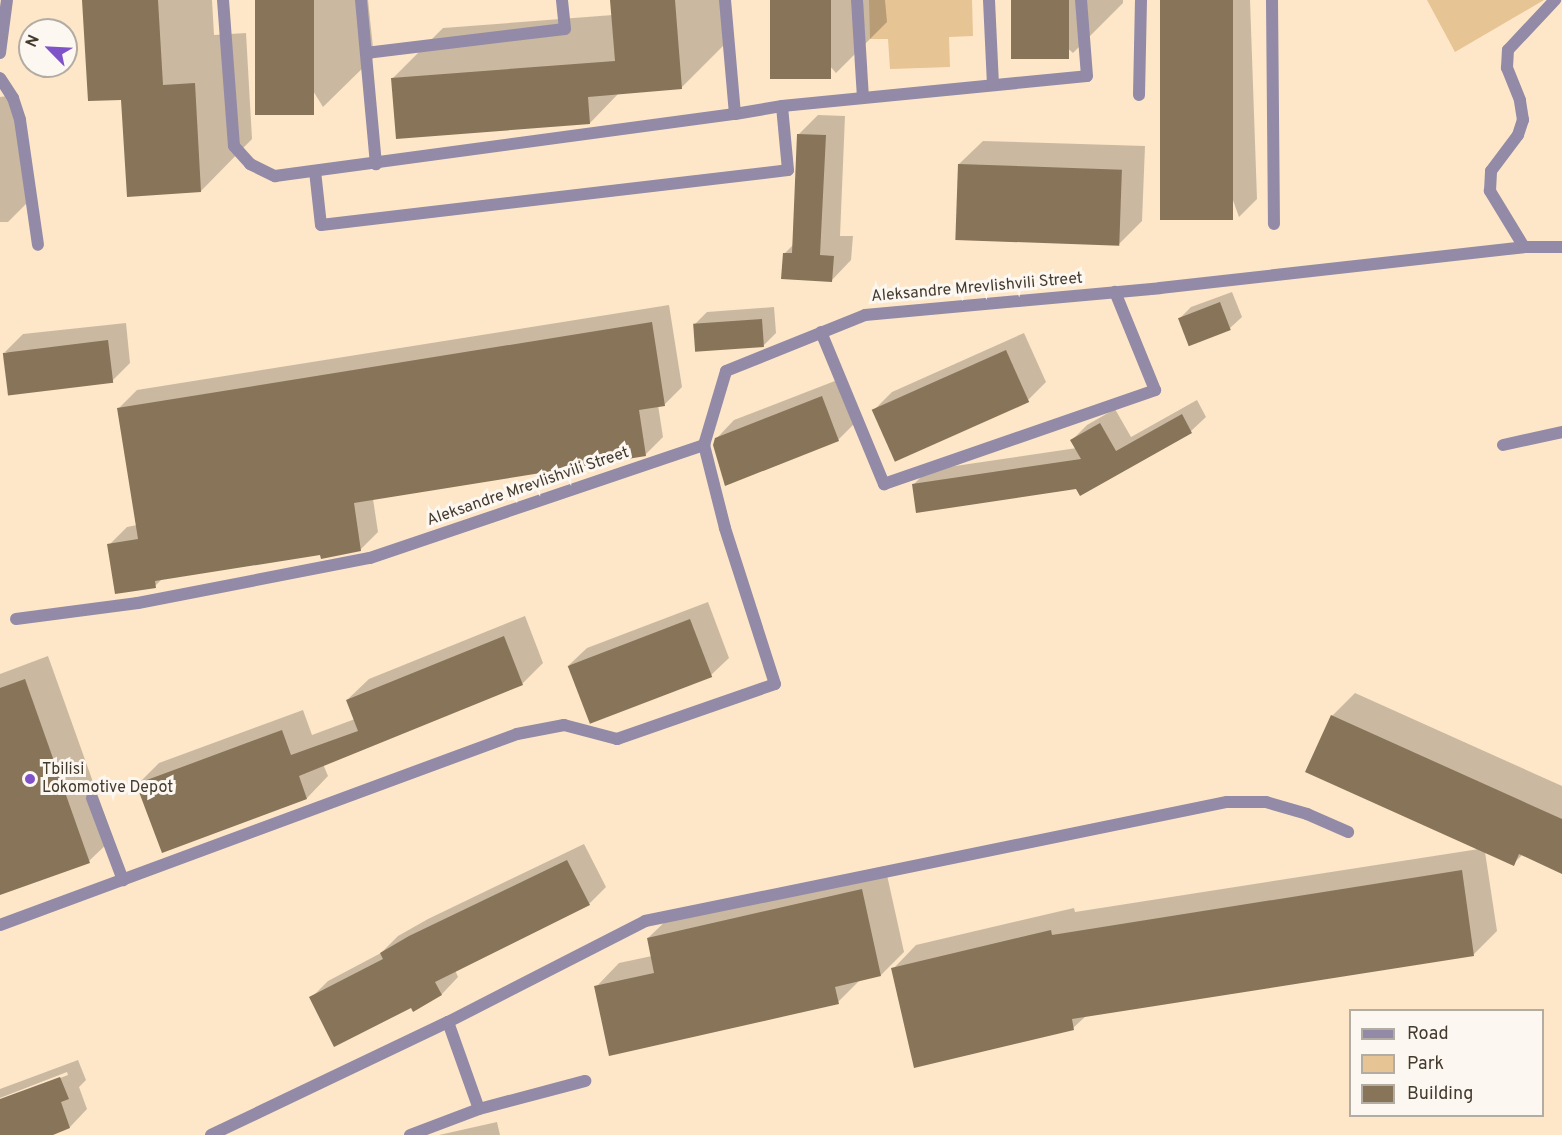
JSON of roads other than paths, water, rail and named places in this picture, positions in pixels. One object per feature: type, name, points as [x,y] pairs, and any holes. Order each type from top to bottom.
[{"type":"street","points":[[0,53],[8,0]]},
{"type":"street","points":[[223,0],[234,146],[250,164],[275,176],[376,164],[782,106],[1087,76],[1081,0]]},
{"type":"street","points":[[361,0],[376,164]]},
{"type":"street","points":[[366,53],[565,29],[562,0]]},
{"type":"street","points":[[725,0],[735,114]]},
{"type":"street","points":[[857,0],[863,98]]},
{"type":"street","points":[[989,0],[993,85]]},
{"type":"street","points":[[1139,95],[1141,0]]},
{"type":"street","points":[[1272,0],[1274,224]]},
{"type":"street","points":[[1524,247],[1490,191],[1491,171],[1518,135],[1523,120],[1520,100],[1507,69],[1508,50],[1555,0]]},
{"type":"street","points":[[0,78],[13,98],[20,120],[38,245]]},
{"type":"street","points":[[315,171],[321,225],[788,170],[782,106]]},
{"type":"street","name":"Aleksandre Mrevlishvili Street","points":[[15,619],[138,603],[370,558],[704,446],[726,371],[865,315],[1115,292],[1524,247],[1562,247]]},
{"type":"street","points":[[821,332],[884,484],[1155,390],[1115,292]]},
{"type":"street","points":[[1503,445],[1562,432]]},
{"type":"street","points":[[0,925],[517,734],[564,726],[617,739],[774,684],[725,528],[704,446]]},
{"type":"street","points":[[92,798],[123,880]]},
{"type":"street","points":[[219,1133],[448,1022],[645,921],[1227,802],[1266,802],[1307,814],[1348,832]]},
{"type":"street","points":[[448,1022],[479,1109]]},
{"type":"street","points":[[410,1135],[479,1109],[585,1081]]},
{"type":"place","name":"Tbilisi Lokomotive Depot","points":[[30,779]]}]
